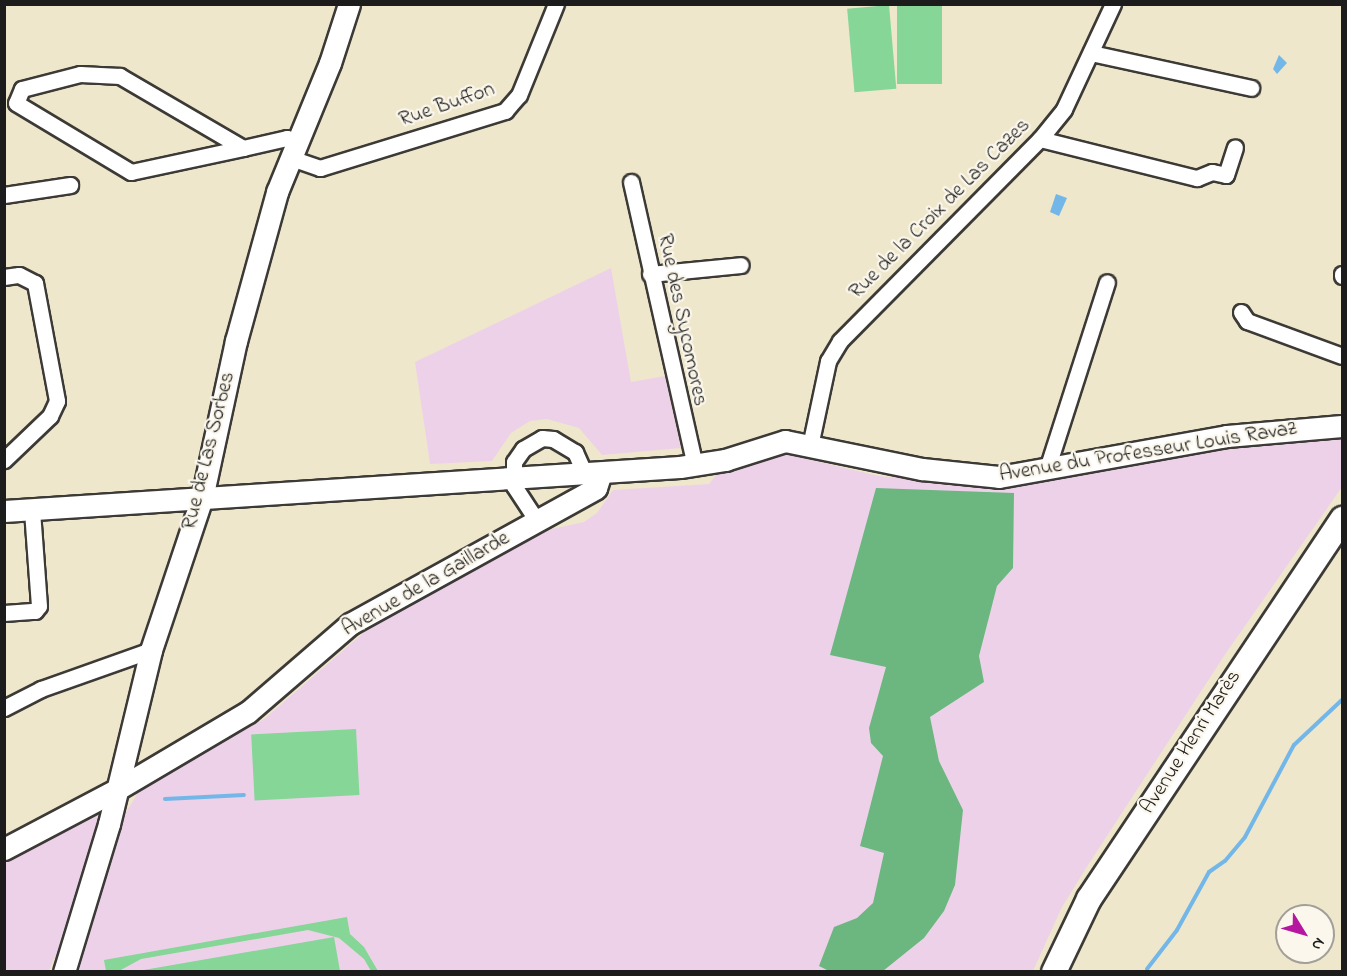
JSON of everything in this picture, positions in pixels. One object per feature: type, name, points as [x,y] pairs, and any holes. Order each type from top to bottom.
[{"type":"main road","name":"Avenue Henri Marès","points":[[1057,971],[1089,898],[1342,519]]},
{"type":"street","name":"Rue de Las Sorbes","points":[[64,972],[92,884],[151,650],[202,498],[236,341],[277,192],[330,63],[349,4]]},
{"type":"street","name":"Rue Buffon","points":[[243,148],[120,76],[80,74],[22,89],[16,102],[131,172],[243,148],[287,138],[294,150],[320,168],[505,111],[519,95],[556,4]]},
{"type":"street","name":"Rue de la Croix de Las Cazes","points":[[810,446],[828,361],[840,341],[1040,139],[1064,109],[1113,4]]},
{"type":"street","points":[[1091,53],[1251,88]]},
{"type":"street","points":[[1040,139],[1197,178],[1212,172],[1226,176],[1235,147]]},
{"type":"street","name":"Rue des Sycomores","points":[[630,182],[694,466]]},
{"type":"street","points":[[4,195],[70,185]]},
{"type":"street","points":[[650,274],[741,265]]},
{"type":"street","points":[[4,278],[19,275],[35,283],[57,401],[50,416],[4,460]]},
{"type":"street","points":[[1047,469],[1107,282]]},
{"type":"street","points":[[1241,312],[1247,321],[1342,356]]},
{"type":"street","name":"Avenue du Professeur Louis Ravaz","points":[[4,511],[694,466],[785,441],[964,475],[999,477],[1227,436],[1342,426]]},
{"type":"street","points":[[537,521],[518,496],[513,478],[516,458],[531,442],[542,438],[567,445],[593,473]]},
{"type":"street","name":"Avenue de la Gaillarde","points":[[4,849],[116,790],[248,712],[350,624],[596,488],[593,473]]},
{"type":"street","points":[[4,613],[35,611],[39,606],[32,510]]},
{"type":"street","points":[[4,708],[41,689],[151,650]]},
{"type":"shaded area","points":[[611,268],[631,382],[665,376],[681,448],[602,455],[579,428],[547,419],[530,421],[511,433],[492,461],[430,464],[415,362]]},
{"type":"shaded area","points":[[1342,436],[1342,487],[1226,653],[1088,865],[1062,907],[1033,971],[78,972],[124,816],[140,789],[264,719],[369,628],[538,532],[584,522],[597,513],[613,490],[709,484],[718,472],[782,453],[879,476],[998,488],[1255,442]]},
{"type":"shaded area","points":[[93,814],[100,818],[57,959],[54,958],[49,971],[5,972],[5,861]]},
{"type":"green space","points":[[889,5],[896,89],[854,92],[847,9]]},
{"type":"green space","points":[[897,5],[942,5],[942,84],[897,84]]},
{"type":"green space","points":[[876,488],[1014,493],[1013,568],[997,586],[979,656],[984,682],[930,717],[939,761],[963,810],[955,885],[944,911],[924,938],[883,971],[829,971],[819,966],[834,927],[857,918],[873,903],[884,853],[860,846],[883,756],[871,743],[869,728],[886,667],[830,655]]},
{"type":"green space","points":[[356,729],[359,795],[255,800],[251,734]]},
{"type":"green space","points":[[347,917],[350,934],[364,947],[378,971],[371,971],[364,959],[339,938],[308,930],[141,959],[119,971],[106,971],[104,960]]},
{"type":"green space","points":[[334,937],[340,971],[138,971]]},
{"type":"water","points":[[1279,55],[1287,63],[1277,74],[1273,69]]},
{"type":"water","points":[[1056,194],[1067,198],[1059,216],[1050,212]]},
{"type":"waterway","points":[[1147,969],[1177,930],[1209,872],[1225,861],[1245,837],[1294,745],[1342,700]]},
{"type":"waterway","points":[[165,799],[244,795]]}]
